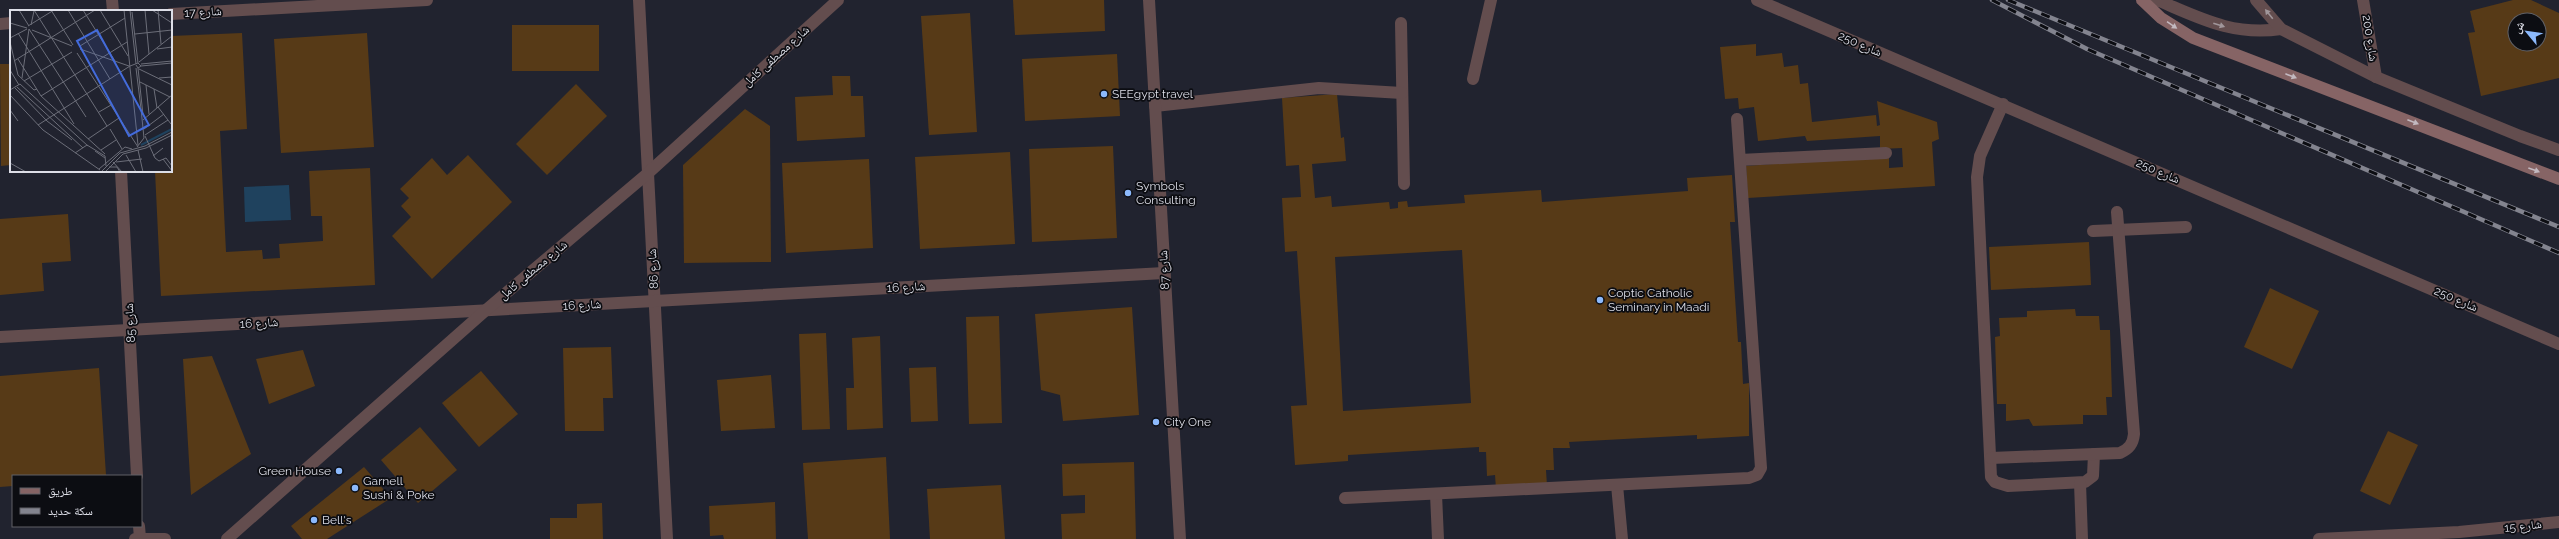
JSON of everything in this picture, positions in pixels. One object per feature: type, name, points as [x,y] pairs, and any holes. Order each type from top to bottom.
[{"type":"main road","points":[[2142,0],[2161,18],[2193,38],[2559,179]]},
{"type":"street","points":[[112,0],[113,10]]},
{"type":"street","name":"شارع 17","points":[[172,14],[426,0]]},
{"type":"street","name":"شارع 86","points":[[639,0],[667,539]]},
{"type":"street","name":"شارع مصطفى كامل","points":[[227,539],[486,310],[647,174],[838,0]]},
{"type":"street","name":"شارع 87","points":[[1149,0],[1180,539]]},
{"type":"street","points":[[1473,79],[1491,0]]},
{"type":"street","name":"شارع 250","points":[[1757,0],[2003,104],[2559,344]]},
{"type":"street","points":[[2156,0],[2231,29],[2247,32],[2280,29]]},
{"type":"street","points":[[2256,0],[2280,29],[2376,77],[2520,136],[2559,150]]},
{"type":"street","name":"شارع 200","points":[[2364,0],[2376,77]]},
{"type":"street","points":[[0,24],[10,23]]},
{"type":"street","points":[[1401,23],[1404,184]]},
{"type":"street","points":[[1155,106],[1319,88],[1402,93]]},
{"type":"street","points":[[2003,104],[1980,156],[1977,177],[1991,477],[2001,485],[2085,482],[2093,476],[2094,454]]},
{"type":"street","points":[[1345,498],[1749,478],[1757,475],[1761,468],[1737,119]]},
{"type":"street","points":[[1740,160],[1886,153]]},
{"type":"street","name":"شارع 85","points":[[121,172],[137,475]]},
{"type":"street","points":[[1991,458],[2120,453],[2128,450],[2133,442],[2134,434],[2117,212]]},
{"type":"street","points":[[2093,231],[2186,227]]},
{"type":"street","name":"شارع 16","points":[[0,337],[1164,273]]},
{"type":"street","points":[[2080,483],[2082,539]]},
{"type":"street","points":[[1617,485],[1622,539]]},
{"type":"street","points":[[1436,494],[1438,539]]},
{"type":"street","name":"شارع 15","points":[[2319,539],[2459,535],[2559,522]]},
{"type":"street","points":[[138,534],[165,539]]},
{"type":"water","points":[[289,185],[291,220],[245,222],[244,187]]},
{"type":"building","points":[[1013,0],[1104,0],[1105,31],[1015,35]]},
{"type":"building","points":[[2513,0],[2531,0],[2559,13],[2559,78],[2481,96],[2468,33],[2475,32],[2470,11]]},
{"type":"building","points":[[970,13],[977,132],[929,135],[921,16]]},
{"type":"building","points":[[512,25],[599,25],[599,71],[512,71]]},
{"type":"building","points":[[242,33],[247,129],[220,131],[226,252],[262,250],[263,259],[280,258],[279,244],[323,241],[322,216],[311,216],[309,171],[370,168],[375,285],[161,296],[155,172],[172,172],[172,36]]},
{"type":"building","points":[[367,33],[374,147],[281,153],[274,39]]},
{"type":"building","points":[[1756,44],[1756,56],[1782,53],[1784,67],[1798,65],[1800,84],[1808,83],[1812,122],[1876,115],[1877,126],[1880,125],[1877,101],[1937,122],[1939,139],[1932,142],[1935,186],[1748,198],[1746,166],[1889,156],[1889,168],[1903,167],[1902,148],[1880,149],[1880,136],[1807,141],[1805,136],[1758,141],[1754,107],[1739,109],[1738,98],[1725,99],[1720,47]]},
{"type":"building","points":[[1117,54],[1120,116],[1025,121],[1022,59]]},
{"type":"building","points":[[0,64],[10,64],[10,165],[1,166]]},
{"type":"building","points":[[832,76],[850,76],[851,96],[863,96],[865,137],[797,141],[795,97],[833,95]]},
{"type":"building","points":[[576,84],[607,116],[547,175],[516,144]]},
{"type":"building","name":"Coptic Catholic Seminary in Maadi","points":[[1337,94],[1341,138],[1344,137],[1346,161],[1312,164],[1315,198],[1331,196],[1332,207],[1389,202],[1390,209],[1398,208],[1398,202],[1407,201],[1408,207],[1465,203],[1464,195],[1541,190],[1542,202],[1688,191],[1687,178],[1732,175],[1735,222],[1730,222],[1738,342],[1741,342],[1743,384],[1749,383],[1749,436],[1697,439],[1697,435],[1569,442],[1570,448],[1553,448],[1554,470],[1546,470],[1547,486],[1496,489],[1495,475],[1487,476],[1486,452],[1479,452],[1479,447],[1348,455],[1348,461],[1295,465],[1291,406],[1307,405],[1297,251],[1285,252],[1282,198],[1301,197],[1299,165],[1286,166],[1282,98]],"holes":[[[1462,250],[1471,403],[1343,411],[1335,257]]]},
{"type":"building","points":[[745,109],[770,126],[771,262],[684,263],[683,165]]},
{"type":"building","points":[[1113,146],[1117,238],[1032,242],[1029,149]]},
{"type":"building","points":[[1010,152],[1015,244],[920,249],[915,157]]},
{"type":"building","points":[[468,155],[512,202],[432,279],[392,236],[411,217],[401,206],[409,198],[400,189],[432,158],[447,175]]},
{"type":"building","points":[[869,159],[873,248],[786,253],[782,163]]},
{"type":"building","points":[[68,214],[71,261],[42,263],[44,291],[0,295],[0,219]]},
{"type":"building","points":[[2089,242],[2091,285],[1991,290],[1989,247]]},
{"type":"building","points":[[2270,288],[2319,311],[2292,369],[2244,347]]},
{"type":"building","points":[[1132,307],[1139,415],[1063,421],[1060,395],[1041,390],[1035,314]]},
{"type":"building","points":[[2075,309],[2076,316],[2099,316],[2100,330],[2110,330],[2112,397],[2106,397],[2107,415],[2083,415],[2083,424],[2033,426],[2029,419],[2006,421],[2006,404],[1997,404],[1995,337],[2000,336],[1999,318],[2027,317],[2027,311]]},
{"type":"building","points":[[999,316],[1002,423],[969,424],[966,317]]},
{"type":"building","points":[[826,333],[830,429],[802,430],[799,334]]},
{"type":"building","points":[[880,336],[883,428],[847,430],[846,388],[854,388],[852,338]]},
{"type":"building","points":[[611,347],[613,398],[603,398],[604,431],[565,431],[563,348]]},
{"type":"building","points":[[303,350],[315,386],[269,404],[256,359]]},
{"type":"building","points":[[212,356],[251,454],[191,495],[183,359]]},
{"type":"building","points":[[936,367],[938,421],[911,422],[909,368]]},
{"type":"building","points":[[99,368],[106,475],[12,475],[12,486],[0,487],[0,376]]},
{"type":"building","points":[[481,371],[518,414],[479,447],[442,403]]},
{"type":"building","points":[[771,375],[775,428],[721,431],[717,380]]},
{"type":"building","points":[[420,427],[457,470],[418,503],[381,460]]},
{"type":"building","points":[[2388,431],[2418,445],[2390,505],[2360,491]]},
{"type":"building","points":[[886,457],[890,539],[808,539],[803,463]]},
{"type":"building","points":[[1134,462],[1136,539],[1062,539],[1061,514],[1085,513],[1085,495],[1063,496],[1062,464]]},
{"type":"building","points":[[364,467],[391,498],[327,539],[302,539],[291,526]]},
{"type":"building","points":[[1001,485],[1005,539],[930,539],[927,489]]},
{"type":"building","points":[[775,502],[776,539],[724,539],[723,535],[710,536],[709,506]]},
{"type":"building","points":[[602,503],[603,539],[550,539],[550,518],[577,518],[577,504]]},
{"type":"railway","points":[[1992,0],[2087,49],[2559,253]]},
{"type":"railway","points":[[2008,0],[2559,227]]},
{"type":"place","name":"SEEgypt travel","points":[[1104,94]]},
{"type":"place","name":"Symbols Consulting","points":[[1128,193]]},
{"type":"place","name":"Coptic Catholic Seminary in Maadi","points":[[1600,300]]},
{"type":"place","name":"City One","points":[[1156,422]]},
{"type":"place","name":"Green House","points":[[339,471]]},
{"type":"place","name":"Garnell Sushi & Poke","points":[[355,488]]},
{"type":"place","name":"Bell's","points":[[314,520]]}]
